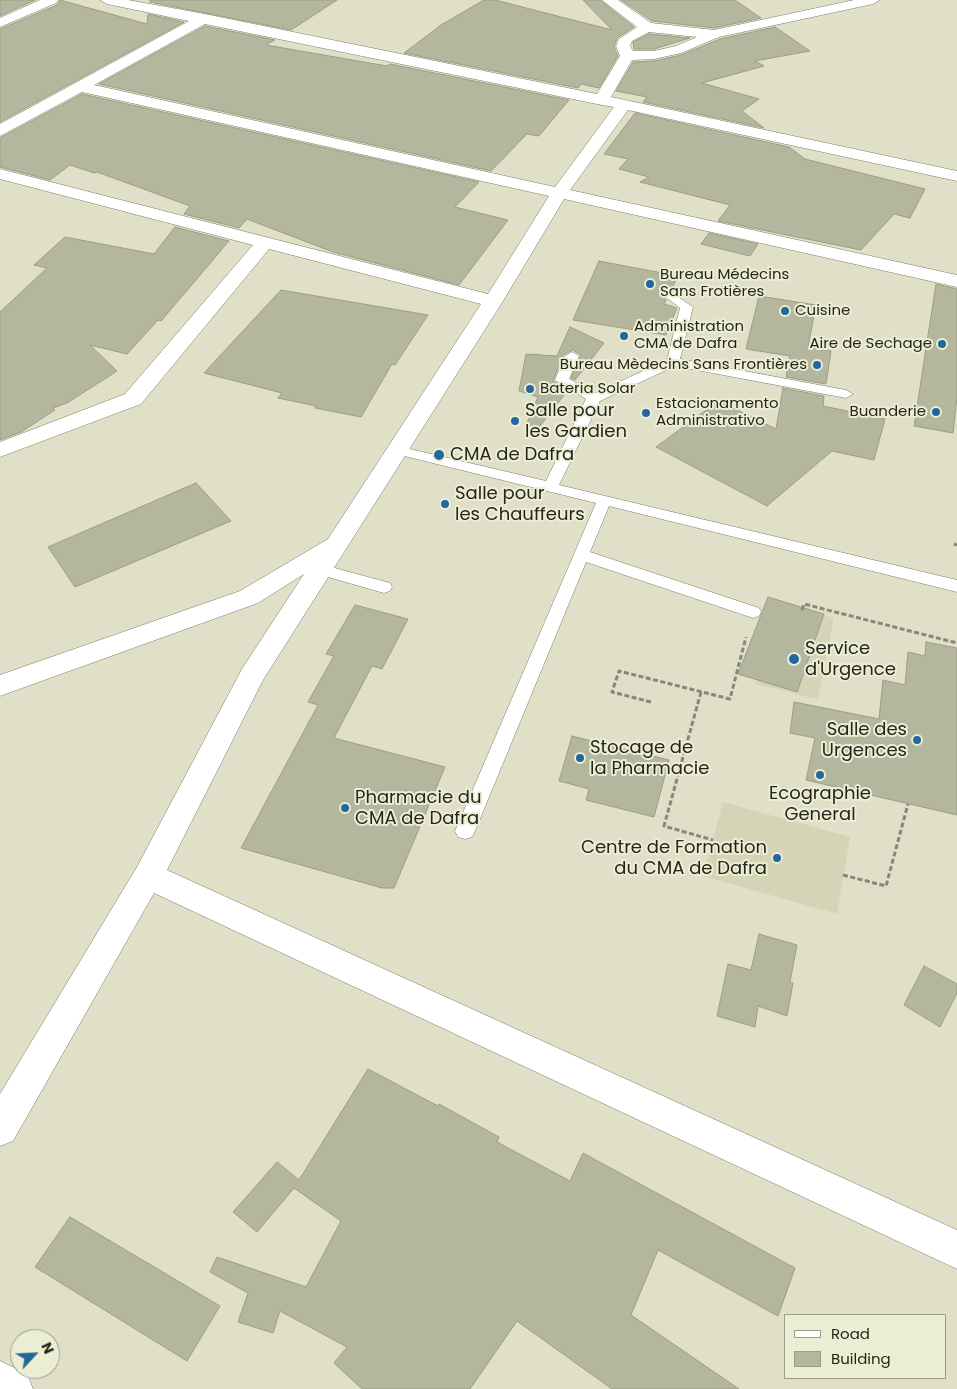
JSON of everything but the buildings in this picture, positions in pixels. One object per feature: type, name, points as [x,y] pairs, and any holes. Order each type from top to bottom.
[{"type":"street","points":[[0,23],[51,0]]},
{"type":"street","points":[[109,0],[625,104],[957,176]]},
{"type":"street","points":[[609,0],[647,28],[715,34]]},
{"type":"street","points":[[627,56],[654,55],[681,49],[715,34],[873,0]]},
{"type":"street","points":[[0,131],[205,18]]},
{"type":"street","points":[[627,56],[623,46],[626,39],[647,28]]},
{"type":"street","points":[[602,100],[627,56]]},
{"type":"street","points":[[80,87],[957,281]]},
{"type":"street","points":[[0,1128],[148,876],[252,676],[560,192],[625,104]]},
{"type":"street","points":[[0,174],[492,301]]},
{"type":"street","points":[[0,450],[133,398],[265,242]]},
{"type":"street","points":[[0,686],[250,596],[337,543]]},
{"type":"street","points":[[148,876],[957,1250]]},
{"type":"street","points":[[0,1382],[12,1389]]},
{"type":"lane","points":[[672,297],[687,307],[673,362]]},
{"type":"lane","points":[[572,356],[562,380],[594,398]]},
{"type":"lane","points":[[550,488],[594,398],[673,362],[846,394]]},
{"type":"lane","points":[[397,450],[957,586]]},
{"type":"lane","points":[[465,831],[604,501]]},
{"type":"lane","points":[[581,555],[753,612]]},
{"type":"lane","points":[[320,570],[384,587]]},
{"type":"path","points":[[802,610],[804,604],[957,643]]},
{"type":"path","points":[[651,702],[612,692],[619,671],[730,699],[749,629]]},
{"type":"path","points":[[701,692],[664,826],[713,840]]},
{"type":"path","points":[[843,875],[886,886],[908,804]]},
{"type":"shaded area","name":"Service d'Urgence","points":[[802,610],[834,618],[818,699],[755,684],[772,616]]},
{"type":"shaded area","name":"Centre de Formation du CMA de Dafra","points":[[723,802],[850,837],[837,914],[703,876]]},
{"type":"place","name":"Bureau Médecins Sans Frotières","points":[[650,284]]},
{"type":"place","name":"Cuisine","points":[[785,311]]},
{"type":"place","name":"Administration CMA de Dafra","points":[[624,336]]},
{"type":"place","name":"Aire de Sechage","points":[[942,344]]},
{"type":"place","name":"Bureau Mèdecins Sans Frontières","points":[[817,365]]},
{"type":"place","name":"Bateria Solar","points":[[530,389]]},
{"type":"place","name":"Buanderie","points":[[936,412]]},
{"type":"place","name":"Estacionamento Administrativo","points":[[646,413]]},
{"type":"place","name":"Salle pour les Gardien","points":[[515,421]]},
{"type":"place","name":"CMA de Dafra","points":[[439,455]]},
{"type":"place","name":"Salle pour les Chauffeurs","points":[[445,504]]},
{"type":"place","name":"Service d'Urgence","points":[[794,659]]},
{"type":"place","name":"Salle des Urgences","points":[[917,740]]},
{"type":"place","name":"Stocage de la Pharmacie","points":[[580,758]]},
{"type":"place","name":"Ecographie General","points":[[820,775]]},
{"type":"place","name":"Pharmacie du CMA de Dafra","points":[[345,808]]},
{"type":"place","name":"Centre de Formation du CMA de Dafra","points":[[777,858]]}]
